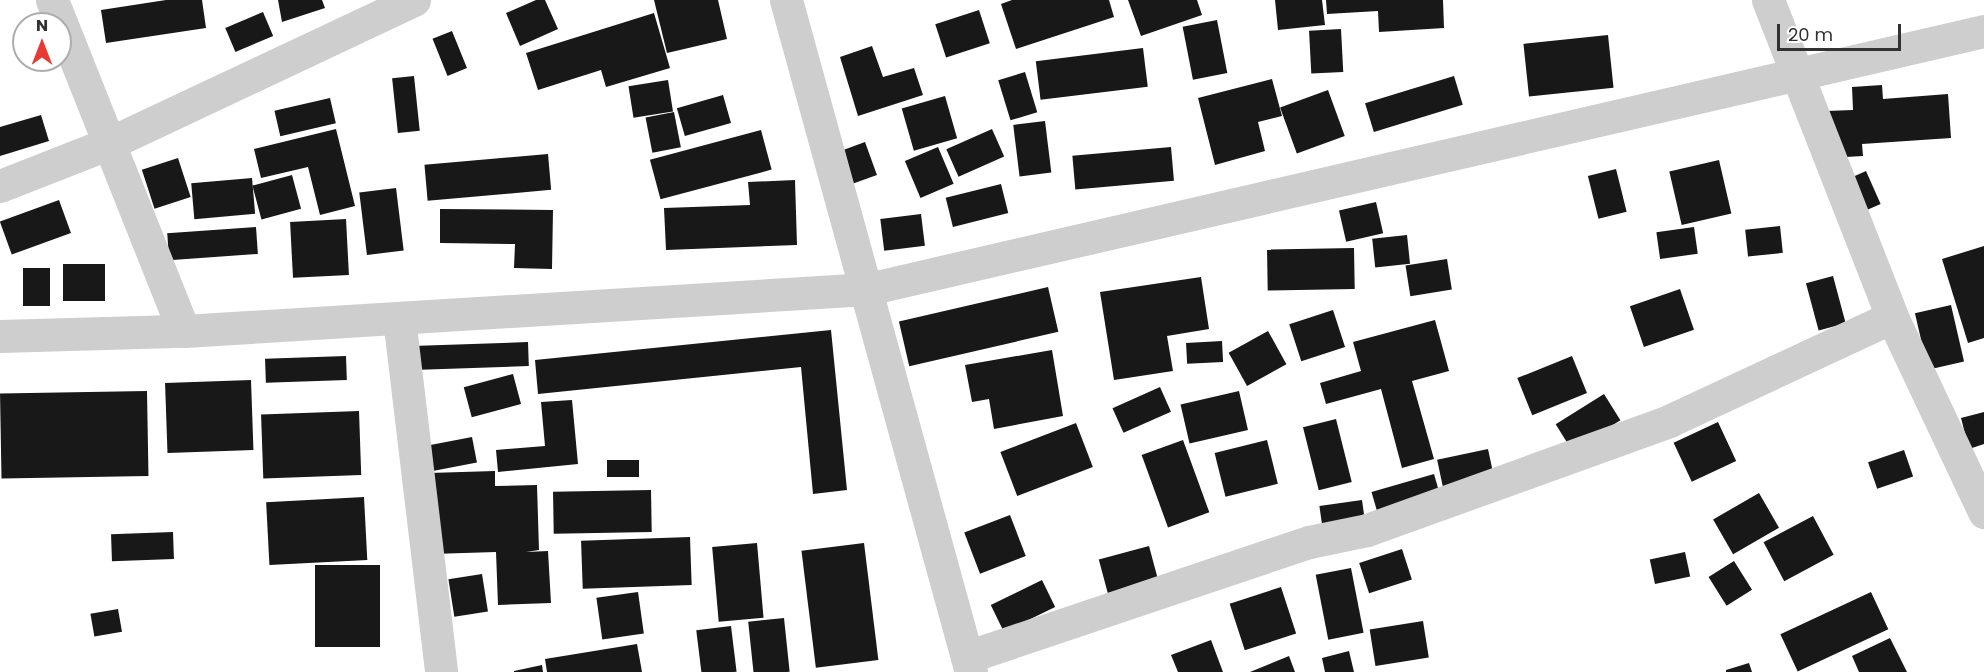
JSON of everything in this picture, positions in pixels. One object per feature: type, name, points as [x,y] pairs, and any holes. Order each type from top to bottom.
[{"type":"street","points":[[52,0],[184,331]]},
{"type":"street","points":[[0,186],[110,143],[414,0]]},
{"type":"street","points":[[786,0],[868,289],[969,664],[1310,542],[1367,530],[1669,421],[1892,317]]},
{"type":"street","points":[[1768,0],[1892,317],[1984,512]]},
{"type":"street","points":[[0,336],[184,331],[868,289],[1797,72],[1984,31]]},
{"type":"street","points":[[399,318],[441,672]]},
{"type":"building","points":[[166,0],[202,0],[206,28],[106,43],[101,10]]},
{"type":"building","points":[[278,0],[322,0],[325,8],[282,22]]},
{"type":"building","points":[[536,0],[545,0],[558,29],[520,46],[506,13]]},
{"type":"building","points":[[654,0],[718,0],[727,39],[667,53]]},
{"type":"building","points":[[1012,0],[1109,0],[1114,17],[1016,49],[1001,4]]},
{"type":"building","points":[[1128,0],[1197,0],[1202,15],[1141,36]]},
{"type":"building","points":[[1275,0],[1322,0],[1325,25],[1278,30]]},
{"type":"building","points":[[1326,0],[1443,0],[1444,28],[1379,32],[1378,11],[1327,14]]},
{"type":"building","points":[[979,10],[990,43],[946,58],[935,24]]},
{"type":"building","points":[[263,12],[273,36],[235,52],[225,28]]},
{"type":"building","points":[[654,13],[670,68],[606,87],[601,70],[538,90],[526,53]]},
{"type":"building","points":[[1217,20],[1227,73],[1193,80],[1183,27]]},
{"type":"building","points":[[1341,29],[1343,72],[1311,74],[1309,31]]},
{"type":"building","points":[[452,31],[467,68],[448,76],[433,39]]},
{"type":"building","points":[[1608,35],[1614,88],[1529,97],[1523,44]]},
{"type":"building","points":[[872,46],[883,77],[914,68],[923,95],[858,116],[840,57]]},
{"type":"building","points":[[1143,48],[1148,87],[1041,100],[1036,61]]},
{"type":"building","points":[[1025,72],[1037,112],[1011,120],[998,80]]},
{"type":"building","points":[[414,76],[420,131],[398,133],[392,78]]},
{"type":"building","points":[[1454,76],[1463,105],[1374,132],[1365,103]]},
{"type":"building","points":[[1272,79],[1282,116],[1258,122],[1265,151],[1215,165],[1198,98]]},
{"type":"building","points":[[668,80],[673,112],[633,118],[628,86]]},
{"type":"building","points":[[1882,85],[1883,99],[1948,94],[1951,138],[1862,144],[1863,156],[1828,158],[1826,111],[1853,110],[1852,87]]},
{"type":"building","points":[[1328,90],[1345,136],[1297,153],[1280,107]]},
{"type":"building","points":[[723,95],[731,123],[685,136],[677,108]]},
{"type":"building","points":[[945,96],[957,138],[914,151],[902,108]]},
{"type":"building","points":[[330,98],[336,123],[280,136],[274,111]]},
{"type":"building","points":[[674,112],[681,147],[652,153],[646,118]]},
{"type":"building","points":[[41,115],[49,141],[0,156],[0,127]]},
{"type":"building","points":[[1045,121],[1051,173],[1020,177],[1013,125]]},
{"type":"building","points":[[336,129],[355,206],[320,215],[308,167],[261,178],[254,149]]},
{"type":"building","points":[[992,129],[1004,156],[959,177],[946,149]]},
{"type":"building","points":[[761,130],[772,170],[661,199],[650,160]]},
{"type":"building","points":[[865,142],[877,175],[853,184],[841,151]]},
{"type":"building","points":[[938,147],[954,184],[920,198],[905,161]]},
{"type":"building","points":[[1171,147],[1174,181],[1075,189],[1072,156]]},
{"type":"building","points":[[548,154],[551,190],[428,201],[424,165]]},
{"type":"building","points":[[178,158],[191,197],[155,209],[142,170]]},
{"type":"building","points":[[1719,160],[1731,214],[1682,225],[1669,171]]},
{"type":"building","points":[[1616,169],[1627,212],[1599,219],[1588,176]]},
{"type":"building","points":[[1866,171],[1881,204],[1861,213],[1846,180]]},
{"type":"building","points":[[292,175],[301,209],[261,219],[252,186]]},
{"type":"building","points":[[252,178],[255,214],[194,219],[191,183]]},
{"type":"building","points":[[795,180],[797,245],[666,250],[664,208],[750,205],[748,182]]},
{"type":"building","points":[[1001,184],[1008,213],[953,227],[946,198]]},
{"type":"building","points":[[396,188],[404,251],[367,255],[359,193]]},
{"type":"building","points":[[59,200],[71,233],[12,254],[0,221]]},
{"type":"building","points":[[1376,202],[1383,233],[1346,242],[1339,211]]},
{"type":"building","points":[[440,209],[553,210],[552,269],[514,268],[515,244],[440,243]]},
{"type":"building","points":[[921,214],[925,246],[884,251],[880,219]]},
{"type":"building","points":[[346,219],[349,275],[293,278],[290,222]]},
{"type":"building","points":[[1780,226],[1783,253],[1748,257],[1745,230]]},
{"type":"building","points":[[256,227],[258,254],[169,260],[167,233]]},
{"type":"building","points":[[1694,227],[1698,254],[1660,259],[1656,232]]},
{"type":"building","points":[[1407,235],[1410,264],[1375,267],[1372,239]]},
{"type":"building","points":[[1984,246],[1984,338],[1968,343],[1942,259]]},
{"type":"building","points":[[1354,248],[1355,289],[1268,291],[1267,250]]},
{"type":"building","points":[[1447,259],[1452,290],[1410,296],[1406,266]]},
{"type":"building","points":[[63,264],[105,264],[105,301],[63,301]]},
{"type":"building","points":[[23,268],[50,268],[50,306],[23,306]]},
{"type":"building","points":[[1833,276],[1846,323],[1819,331],[1806,283]]},
{"type":"building","points":[[1201,277],[1209,329],[1167,336],[1173,371],[1114,380],[1100,292]]},
{"type":"building","points":[[1048,287],[1058,332],[909,366],[899,321]]},
{"type":"building","points":[[1680,289],[1694,330],[1644,347],[1630,306]]},
{"type":"building","points":[[1951,305],[1964,362],[1928,370],[1915,313]]},
{"type":"building","points":[[1333,310],[1345,347],[1301,361],[1289,324]]},
{"type":"building","points":[[1435,320],[1449,371],[1412,381],[1434,459],[1402,468],[1381,389],[1326,404],[1320,383],[1361,371],[1353,342]]},
{"type":"building","points":[[831,330],[847,490],[813,494],[801,367],[538,394],[535,360]]},
{"type":"building","points":[[1268,331],[1286,364],[1247,386],[1229,353]]},
{"type":"building","points":[[1222,341],[1223,362],[1187,364],[1186,343]]},
{"type":"building","points":[[528,342],[529,366],[413,370],[412,346]]},
{"type":"building","points":[[1052,350],[1063,416],[994,429],[989,399],[972,402],[965,365]]},
{"type":"building","points":[[346,356],[347,380],[266,383],[265,359]]},
{"type":"building","points":[[1572,356],[1587,393],[1532,415],[1517,378]]},
{"type":"building","points":[[513,374],[521,404],[472,417],[464,387]]},
{"type":"building","points":[[251,380],[253,450],[167,453],[165,383]]},
{"type":"building","points":[[1160,387],[1171,412],[1123,433],[1112,408]]},
{"type":"building","points":[[147,391],[148,476],[2,479],[0,394]]},
{"type":"building","points":[[1239,391],[1248,430],[1190,443],[1181,404]]},
{"type":"building","points":[[1604,394],[1620,420],[1572,450],[1556,424]]},
{"type":"building","points":[[572,400],[578,464],[498,472],[496,450],[545,446],[541,402]]},
{"type":"building","points":[[359,411],[361,475],[263,478],[261,414]]},
{"type":"building","points":[[1984,412],[1984,444],[1969,449],[1961,418]]},
{"type":"building","points":[[1336,419],[1352,482],[1319,490],[1303,427]]},
{"type":"building","points":[[1718,422],[1736,461],[1692,482],[1674,443]]},
{"type":"building","points":[[1076,423],[1093,467],[1017,496],[1000,452]]},
{"type":"building","points":[[472,437],[477,463],[433,471],[428,446]]},
{"type":"building","points":[[1183,440],[1209,512],[1168,527],[1142,455]]},
{"type":"building","points":[[1267,440],[1278,484],[1225,497],[1215,453]]},
{"type":"building","points":[[1488,449],[1494,478],[1443,489],[1437,460]]},
{"type":"building","points":[[1904,450],[1913,476],[1877,489],[1868,462]]},
{"type":"building","points":[[607,460],[639,460],[639,477],[607,477]]},
{"type":"building","points":[[495,471],[495,486],[537,485],[539,550],[526,552],[548,551],[551,603],[498,605],[496,552],[432,554],[429,473]]},
{"type":"building","points":[[1434,474],[1440,495],[1378,513],[1372,492]]},
{"type":"building","points":[[651,490],[652,532],[554,534],[553,492]]},
{"type":"building","points":[[1759,493],[1779,528],[1733,554],[1713,520]]},
{"type":"building","points":[[364,497],[367,560],[269,565],[266,502]]},
{"type":"building","points":[[1362,500],[1365,521],[1322,527],[1319,506]]},
{"type":"building","points":[[1010,515],[1026,556],[980,574],[964,533]]},
{"type":"building","points":[[1813,516],[1834,555],[1784,581],[1764,542]]},
{"type":"building","points":[[173,532],[174,559],[112,561],[111,534]]},
{"type":"building","points":[[690,537],[692,585],[583,589],[581,541]]},
{"type":"building","points":[[757,543],[764,618],[719,622],[712,547]]},
{"type":"building","points":[[864,543],[878,660],[816,668],[801,551]]},
{"type":"building","points":[[1149,546],[1158,580],[1108,593],[1099,559]]},
{"type":"building","points":[[1402,549],[1412,579],[1369,593],[1359,563]]},
{"type":"building","points":[[1685,552],[1690,576],[1655,584],[1650,559]]},
{"type":"building","points":[[1734,561],[1752,590],[1727,606],[1709,577]]},
{"type":"building","points":[[315,565],[380,565],[380,647],[315,647]]},
{"type":"building","points":[[1351,568],[1364,633],[1328,640],[1316,575]]},
{"type":"building","points":[[482,574],[488,612],[454,617],[448,579]]},
{"type":"building","points":[[1042,580],[1055,607],[1004,632],[991,605]]},
{"type":"building","points":[[1281,587],[1296,634],[1245,650],[1230,604]]},
{"type":"building","points":[[638,592],[644,634],[602,639],[596,598]]},
{"type":"building","points":[[1871,592],[1888,629],[1798,671],[1780,634]]},
{"type":"building","points":[[118,609],[122,632],[94,637],[90,614]]},
{"type":"building","points":[[784,618],[790,672],[753,672],[748,622]]},
{"type":"building","points":[[1423,621],[1429,658],[1375,666],[1370,629]]},
{"type":"building","points":[[731,626],[737,672],[701,672],[696,630]]},
{"type":"building","points":[[1890,638],[1907,672],[1859,672],[1852,656]]},
{"type":"building","points":[[1211,640],[1223,672],[1178,672],[1171,655]]},
{"type":"building","points":[[637,644],[642,672],[547,672],[545,659]]},
{"type":"building","points":[[1349,651],[1354,672],[1325,672],[1322,658]]},
{"type":"building","points":[[1289,656],[1295,672],[1250,672]]},
{"type":"building","points":[[1749,663],[1752,672],[1726,672],[1726,670]]},
{"type":"building","points":[[542,665],[543,672],[514,672],[514,671]]}]
